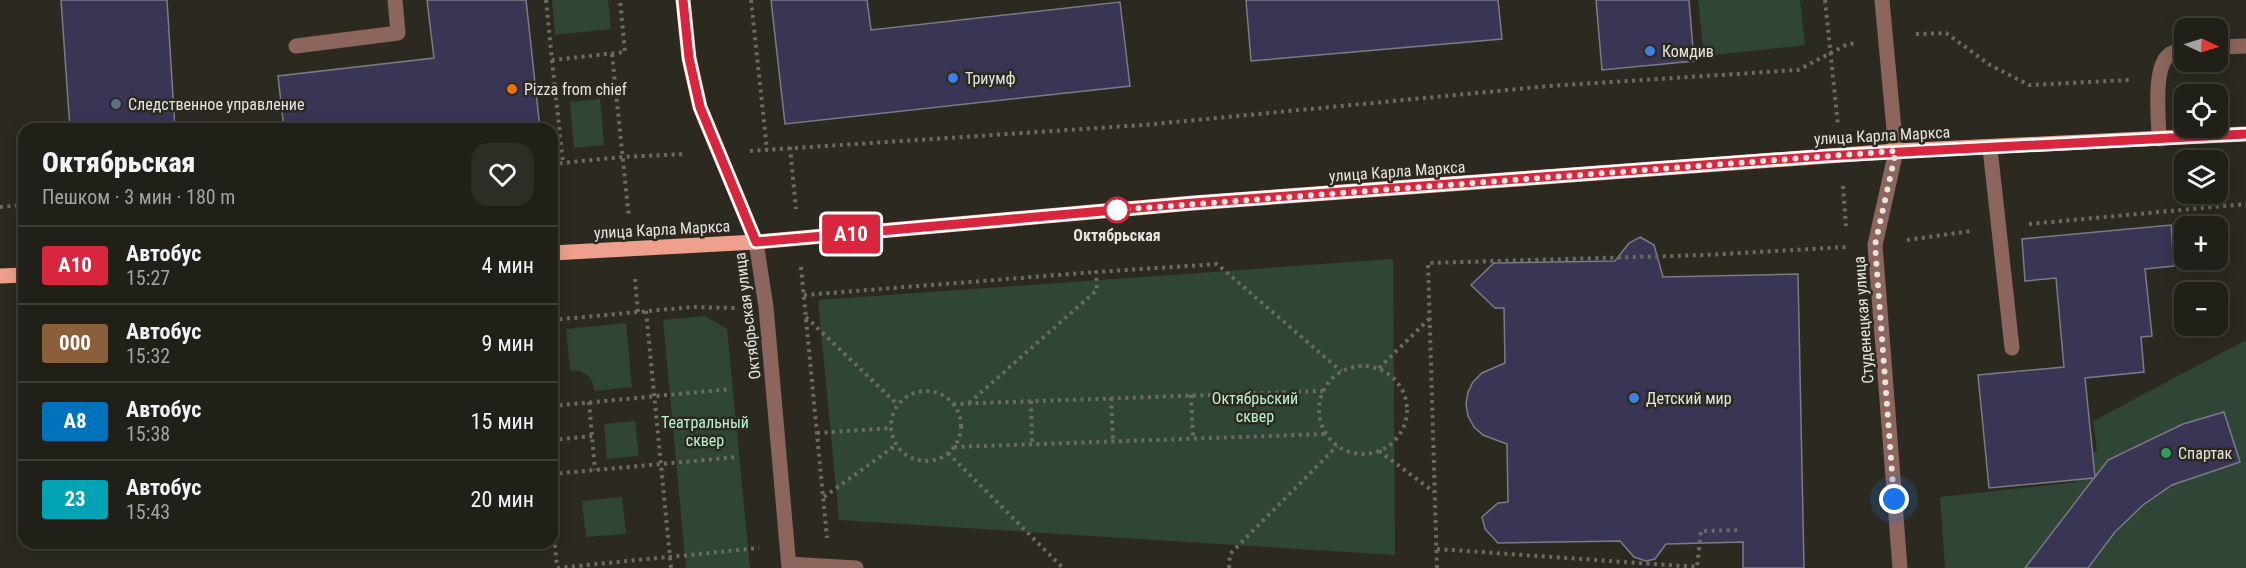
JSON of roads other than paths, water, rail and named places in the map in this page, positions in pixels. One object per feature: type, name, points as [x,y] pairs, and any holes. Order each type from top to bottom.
[{"type":"main road","name":"Октябрьская улица","points":[[683,0],[689,58],[700,107],[717,153],[756,242]]},
{"type":"main road","name":"улица Карла Маркса","points":[[558,253],[756,242],[1193,203],[1896,151],[2246,134]]},
{"type":"main road","points":[[0,276],[18,275]]},
{"type":"street","points":[[296,46],[398,33],[395,0]]},
{"type":"street","name":"Студенецкая улица","points":[[1882,0],[1896,151],[1875,245],[1900,568]]},
{"type":"street","points":[[2228,47],[2246,46]]},
{"type":"street","points":[[2159,139],[2159,78],[2162,63],[2174,53]]},
{"type":"street","points":[[1990,148],[2012,348]]},
{"type":"street","name":"Октябрьская улица","points":[[756,242],[766,307],[789,566]]},
{"type":"street","points":[[789,566],[856,568]]},
{"type":"place","name":"Комдив","points":[[1650,51]]},
{"type":"place","name":"Триумф","points":[[953,78]]},
{"type":"place","name":"Pizza from chief","points":[[512,89]]},
{"type":"place","name":"Следственное управление","points":[[116,104]]},
{"type":"place","name":"Октябрьская","points":[[1117,210]]},
{"type":"place","name":"Детский мир","points":[[1634,398]]},
{"type":"place","name":"Спартак","points":[[2166,453]]},
{"type":"park label","name":"Октябрьский сквер","points":[[1255,407]]},
{"type":"park label","name":"Театральный сквер","points":[[705,431]]}]
